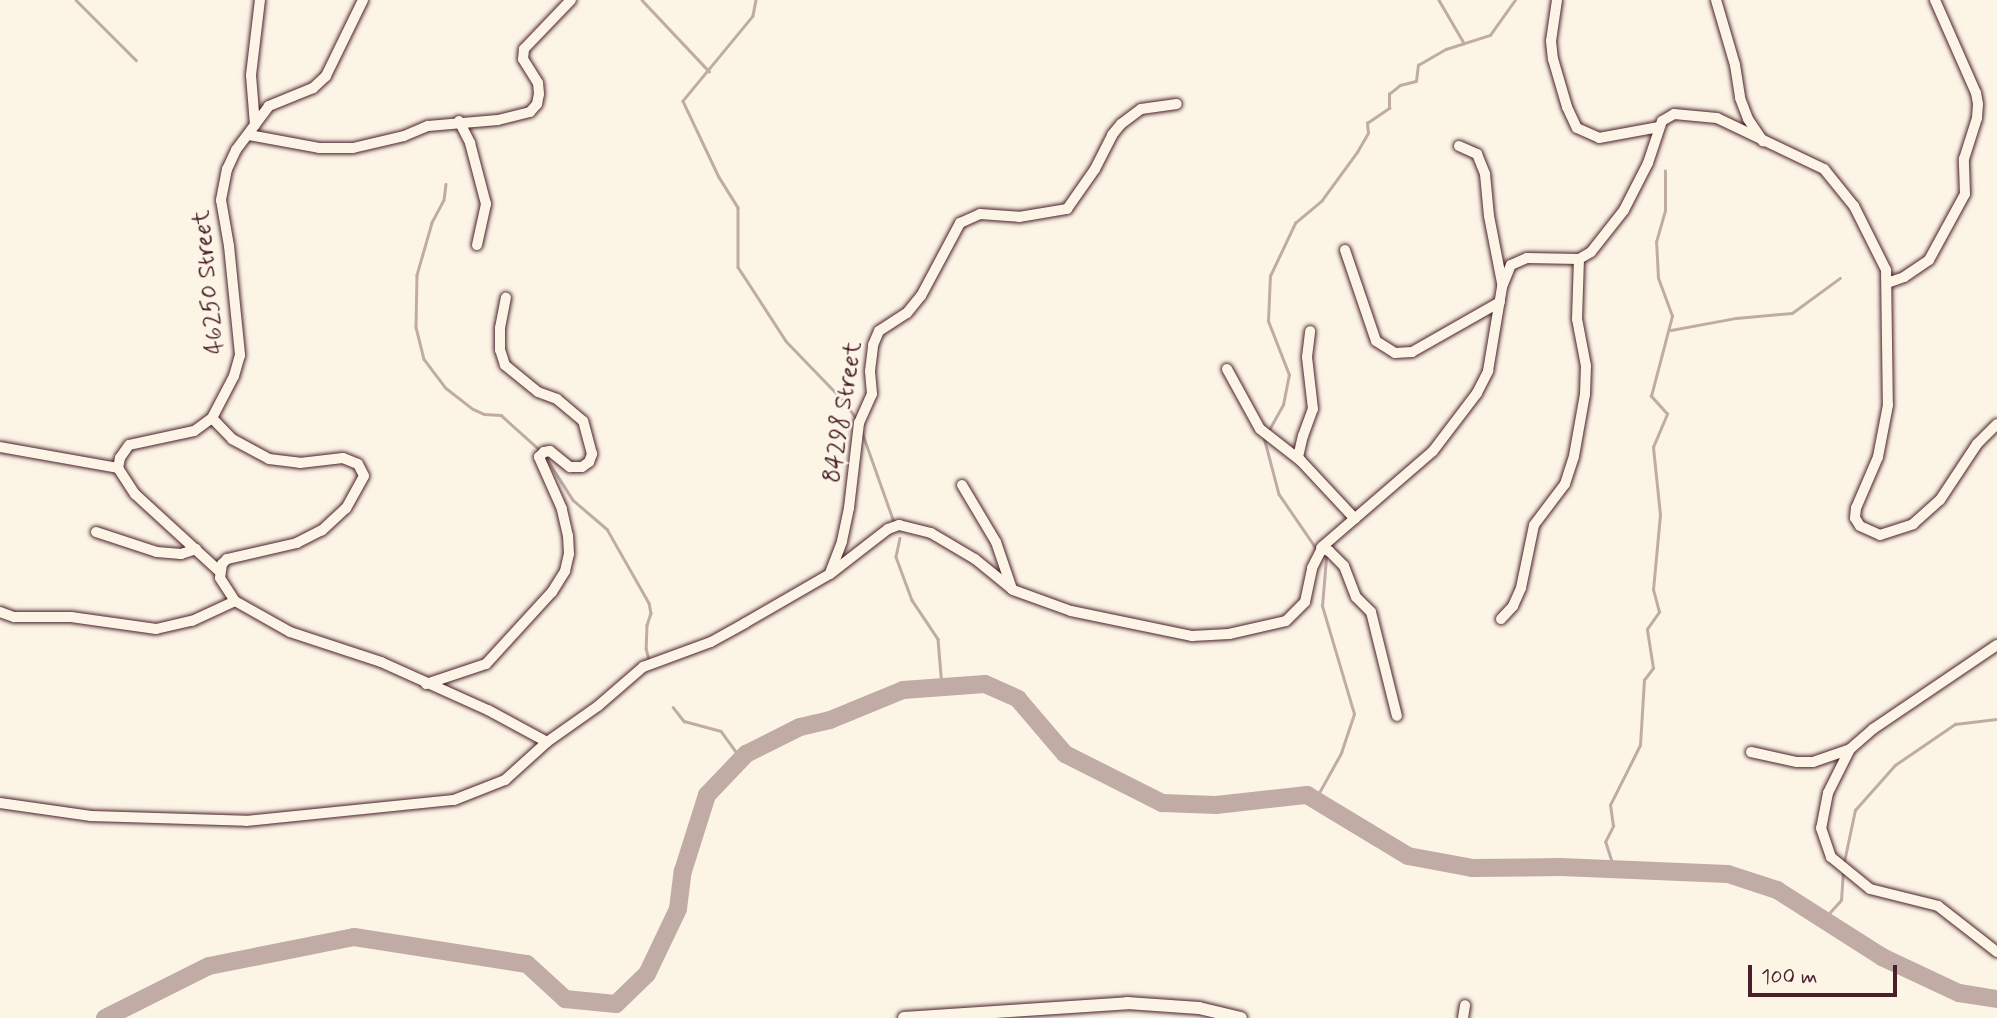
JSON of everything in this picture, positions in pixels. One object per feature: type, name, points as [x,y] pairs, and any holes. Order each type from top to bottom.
[{"type":"street","points":[[255,125],[251,75],[260,0]]},
{"type":"street","name":"46250 Street","points":[[212,418],[234,376],[240,355],[222,191],[231,157],[276,101],[313,88],[326,76],[363,0]]},
{"type":"street","points":[[249,135],[319,148],[353,148],[404,136],[428,126],[459,121],[498,120],[530,112],[539,94],[538,83],[523,59],[524,49],[571,0]]},
{"type":"street","points":[[1557,0],[1551,41],[1553,59],[1567,107],[1577,128],[1599,138],[1660,127]]},
{"type":"street","points":[[1717,0],[1735,65],[1740,97],[1748,119],[1763,141]]},
{"type":"street","points":[[1887,283],[1904,277],[1930,260],[1965,194],[1964,159],[1977,118],[1978,104],[1976,93],[1936,0]]},
{"type":"street","name":"84298 Street","points":[[830,573],[848,514],[859,423],[872,394],[870,371],[873,345],[879,331],[907,313],[920,296],[960,223],[980,214],[1019,217],[1066,209],[1095,169],[1112,135],[1121,124],[1141,109],[1177,104]]},
{"type":"street","points":[[0,803],[91,816],[246,821],[454,800],[505,780],[547,742],[598,706],[643,667],[710,642],[830,573],[888,529],[899,525],[931,533],[956,547],[1013,590],[1071,611],[1168,633],[1229,634],[1278,624],[1294,617],[1305,601],[1312,568],[1321,548],[1433,451],[1477,393],[1488,372],[1502,287],[1508,271],[1518,260],[1541,257],[1578,259],[1591,252],[1625,210],[1648,163],[1661,121],[1674,114],[1708,116],[1815,164],[1832,177],[1854,206],[1886,270],[1888,405],[1878,457],[1856,508],[1855,517],[1860,526],[1880,535],[1913,524],[1940,500],[1977,444],[1997,424]]},
{"type":"street","points":[[459,121],[470,143],[486,204],[477,245]]},
{"type":"street","points":[[1459,146],[1477,154],[1485,174],[1491,231],[1502,287]]},
{"type":"street","points":[[1345,250],[1376,341],[1395,353],[1412,352],[1500,302]]},
{"type":"street","points":[[1501,619],[1513,606],[1521,588],[1534,526],[1564,484],[1574,456],[1587,366],[1577,319],[1578,259]]},
{"type":"street","points":[[426,684],[486,664],[552,592],[565,571],[569,554],[568,536],[562,509],[539,457],[550,451],[570,467],[582,467],[589,462],[592,454],[583,421],[557,399],[538,392],[505,365],[500,350],[500,328],[506,298]]},
{"type":"street","points":[[1301,461],[1298,457],[1313,409],[1307,357],[1310,331]]},
{"type":"street","points":[[1227,369],[1260,429],[1301,461],[1355,519]]},
{"type":"street","points":[[219,571],[222,564],[235,556],[289,545],[322,530],[346,508],[364,476],[358,464],[343,458],[290,463],[269,459],[232,439],[212,418],[194,431],[130,445],[120,458],[118,468],[135,494],[219,571],[222,584],[235,601],[299,636],[381,662],[488,710],[547,742]]},
{"type":"street","points":[[0,447],[118,468]]},
{"type":"street","points":[[962,485],[996,542],[1013,590]]},
{"type":"street","points":[[96,532],[157,552],[181,554],[196,549]]},
{"type":"street","points":[[1321,548],[1329,551],[1344,566],[1356,597],[1371,612],[1398,716]]},
{"type":"street","points":[[0,612],[14,617],[71,617],[156,629],[192,621],[235,601]]},
{"type":"street","points":[[1997,645],[1873,729],[1850,749],[1835,777],[1822,820],[1821,833],[1831,857],[1870,889],[1938,906],[1997,952]]},
{"type":"street","points":[[1751,752],[1797,762],[1813,762],[1850,749]]},
{"type":"street","points":[[904,1018],[1127,1003],[1173,1012],[1241,1018]]},
{"type":"street","points":[[1462,1018],[1465,1004]]},
{"type":"waterway","points":[[76,0],[136,60]]},
{"type":"waterway","points":[[642,0],[709,71]]},
{"type":"waterway","points":[[756,0],[753,16],[683,101],[719,177],[738,208],[738,267],[786,341],[845,402],[857,420]]},
{"type":"waterway","points":[[1439,0],[1464,43]]},
{"type":"waterway","points":[[1269,430],[1283,405],[1289,375],[1268,321],[1270,276],[1295,223],[1322,200],[1357,152],[1368,133],[1367,123],[1389,108],[1389,94],[1400,85],[1416,81],[1418,65],[1446,49],[1490,35],[1515,0]]},
{"type":"waterway","points":[[1614,869],[1605,842],[1613,826],[1610,805],[1640,745],[1644,680],[1653,668],[1647,629],[1659,612],[1653,590],[1660,515],[1653,447],[1667,414],[1651,396],[1672,316],[1658,278],[1656,242],[1665,210],[1665,171]]},
{"type":"waterway","points":[[446,184],[444,200],[432,223],[417,275],[416,327],[424,359],[446,388],[473,409],[484,414],[501,415],[541,451]]},
{"type":"waterway","points":[[1671,330],[1736,318],[1792,313],[1840,278]]},
{"type":"waterway","points":[[862,432],[894,522]]},
{"type":"waterway","points":[[1264,437],[1279,494],[1316,548]]},
{"type":"waterway","points":[[545,456],[573,500],[607,529],[649,603],[651,613],[647,625],[646,648],[649,660]]},
{"type":"waterway","points":[[900,538],[896,557],[912,600],[938,639],[942,687]]},
{"type":"waterway","points":[[1315,800],[1341,753],[1354,714],[1322,606],[1326,558]]},
{"type":"waterway","points":[[105,1018],[209,966],[354,937],[527,964],[565,999],[616,1004],[647,974],[678,909],[683,871],[707,795],[746,754],[800,727],[830,720],[903,690],[985,684],[1018,699],[1065,754],[1162,803],[1216,805],[1307,795],[1408,856],[1472,868],[1561,867],[1728,874],[1777,890],[1882,957],[1959,993],[1997,999]]},
{"type":"waterway","points":[[673,707],[684,721],[721,731],[741,759]]},
{"type":"waterway","points":[[1844,862],[1855,810],[1895,765],[1955,724],[1997,719]]},
{"type":"waterway","points":[[1823,920],[1841,900],[1843,874]]}]
